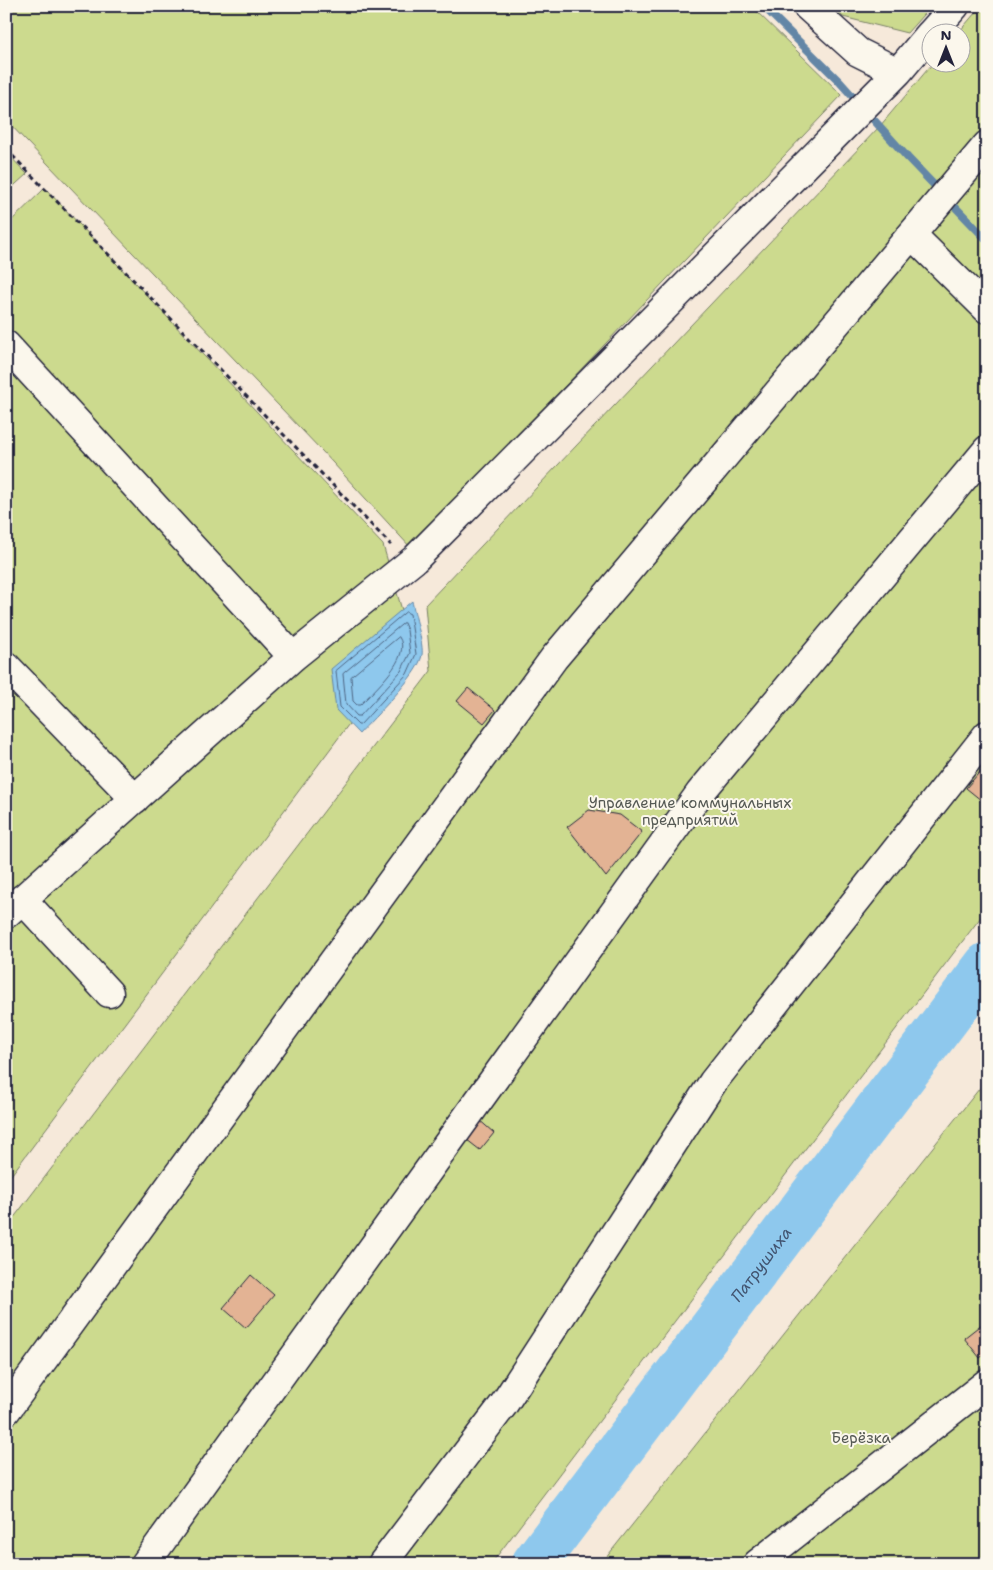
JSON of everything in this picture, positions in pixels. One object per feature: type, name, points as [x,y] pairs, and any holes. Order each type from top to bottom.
[{"type":"street","points":[[807,6],[858,52],[898,72]]},
{"type":"street","points":[[940,22],[954,6]]},
{"type":"street","points":[[109,993],[14,907],[293,658],[415,559],[898,72],[920,46]]},
{"type":"street","points":[[6,1411],[554,658],[987,145]]},
{"type":"street","points":[[912,235],[987,309]]},
{"type":"street","points":[[6,345],[293,658]]},
{"type":"street","points":[[146,1564],[700,793],[987,450]]},
{"type":"street","points":[[6,666],[135,799]]},
{"type":"street","points":[[382,1564],[504,1404],[713,1082],[987,735]]},
{"type":"street","points":[[757,1564],[987,1383]]},
{"type":"path","points":[[6,149],[400,555],[415,559]]},
{"type":"green space","points":[[6,6],[751,6],[842,95],[411,548],[322,451],[6,120]]},
{"type":"green space","points":[[831,6],[931,6],[907,33],[843,17]]},
{"type":"green space","name":"Управление коммунальных предприятий","points":[[981,6],[987,6],[987,909],[491,1564],[6,1564],[6,1228],[431,671],[425,605],[880,126],[925,72],[970,72],[970,22],[967,22]]},
{"type":"green space","points":[[6,152],[27,174],[6,193]]},
{"type":"green space","points":[[45,188],[383,545],[411,641],[6,1182],[6,226]]},
{"type":"green space","name":"Берёзка","points":[[987,1079],[987,1564],[601,1564]]},
{"type":"water","points":[[412,601],[422,644],[422,655],[419,664],[404,685],[359,734],[336,710],[331,669]]},
{"type":"building","points":[[468,688],[495,710],[484,723],[457,701]]},
{"type":"building","points":[[984,767],[987,769],[987,805],[966,788]]},
{"type":"building","points":[[589,810],[620,815],[642,832],[606,877],[567,827]]},
{"type":"building","points":[[477,1118],[494,1133],[480,1150],[462,1136]]},
{"type":"building","points":[[251,1275],[274,1295],[246,1328],[223,1308]]},
{"type":"building","points":[[987,1320],[987,1352],[980,1358],[964,1338]]},
{"type":"waterway","points":[[763,6],[838,80],[908,158],[987,240]]},
{"type":"waterway","name":"Патрушиха","points":[[534,1564],[987,965]]}]
